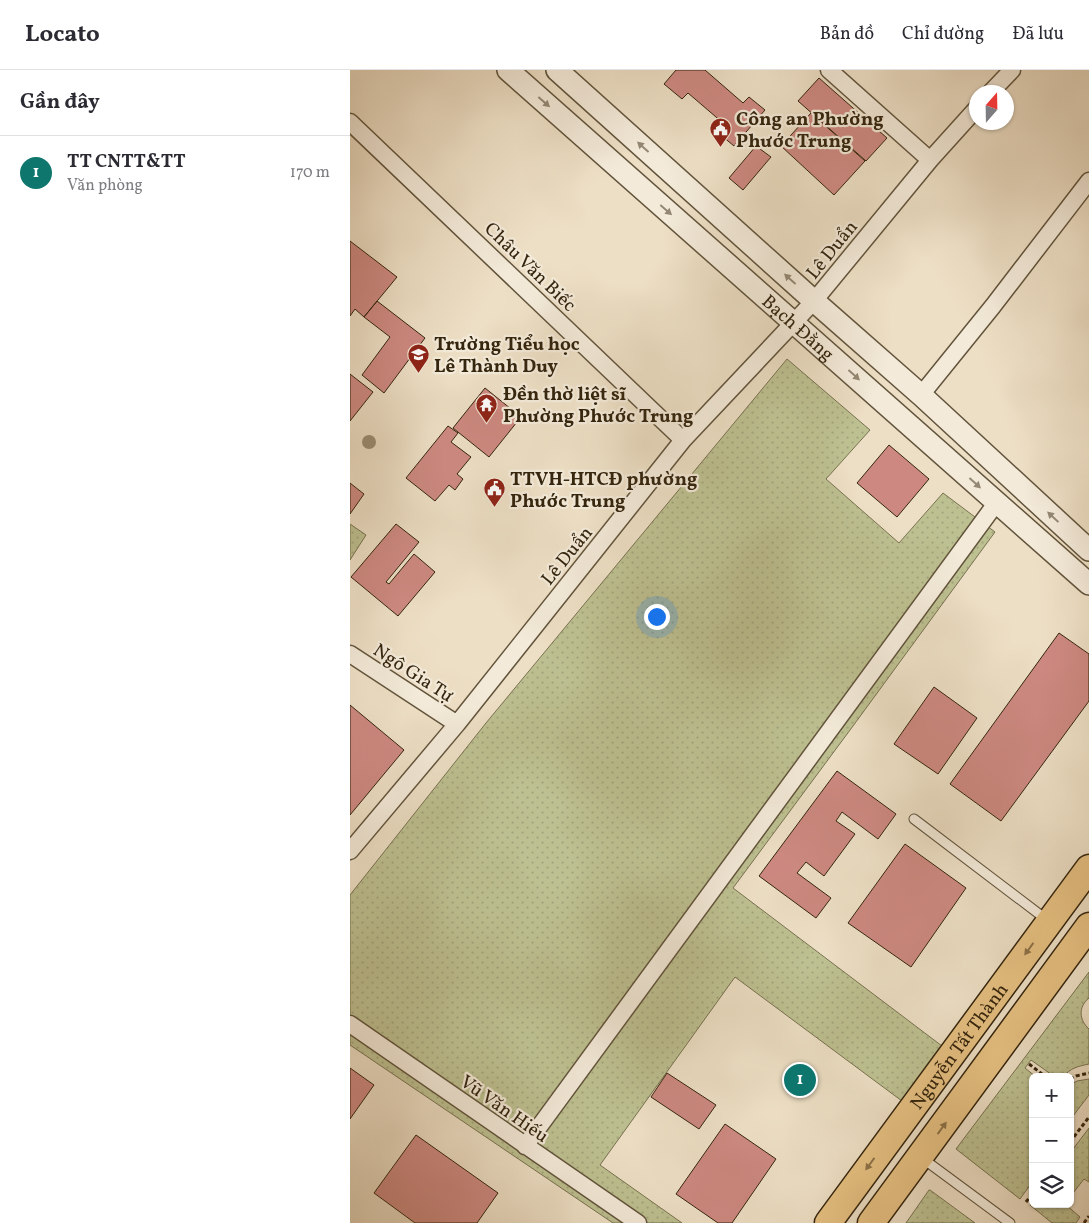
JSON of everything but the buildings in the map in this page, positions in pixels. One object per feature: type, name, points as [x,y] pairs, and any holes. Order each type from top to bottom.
[{"type":"main road","name":"Nguyễn Tất Thành","points":[[828,1223],[1089,868]]},
{"type":"main road","name":"Nguyễn Tất Thành","points":[[871,1223],[1089,926]]},
{"type":"main road","points":[[892,1135],[920,1156]]},
{"type":"street","name":"Bạch Đằng","points":[[508,70],[1089,584]]},
{"type":"street","name":"Bạch Đằng","points":[[557,70],[921,395],[1089,550]]},
{"type":"street","points":[[830,70],[930,160]]},
{"type":"street","points":[[998,85],[1012,70]]},
{"type":"street","name":"Lê Duẩn","points":[[350,851],[457,724],[683,440],[795,323],[930,160],[969,117]]},
{"type":"street","name":"Châu Văn Biếc","points":[[350,122],[683,440]]},
{"type":"street","points":[[921,395],[993,306],[1089,181]]},
{"type":"street","points":[[525,1146],[997,502]]},
{"type":"street","name":"Ngô Gia Tự","points":[[350,654],[457,724]]},
{"type":"street","name":"Vũ Văn Hiếu","points":[[350,1024],[638,1223]]},
{"type":"lane","points":[[914,819],[1049,921]]},
{"type":"lane","points":[[920,1156],[1010,1223]]},
{"type":"path","points":[[1029,1064],[1041,1073]]},
{"type":"path","points":[[1074,1077],[1089,1073]]},
{"type":"path","points":[[1074,1137],[1089,1117]]},
{"type":"path","points":[[1026,1202],[1029,1198]]},
{"type":"path","points":[[1084,1223],[1089,1216]]},
{"type":"green space","points":[[787,359],[870,430],[826,479],[899,543],[943,493],[995,532],[733,888],[942,1046],[902,1101],[735,977],[600,1165],[682,1223],[613,1223],[350,1045],[350,895],[486,723]]},
{"type":"green space","points":[[350,524],[366,535],[350,560]]},
{"type":"green space","points":[[1089,972],[1089,998],[1083,1005],[1081,1014],[1083,1022],[1089,1029],[1089,1064],[1072,1069],[1067,1073],[1049,1073],[1031,1060],[1025,1068],[1031,1073],[1029,1073],[1029,1187],[1020,1199],[956,1149]]},
{"type":"green space","points":[[1089,1079],[1089,1095],[1074,1115],[1074,1083]]},
{"type":"green space","points":[[1089,1128],[1089,1182],[1084,1179],[1074,1192],[1074,1163],[1074,1148]]},
{"type":"green space","points":[[930,1190],[975,1223],[906,1223]]},
{"type":"green space","points":[[1034,1208],[1070,1208],[1080,1217],[1076,1223],[1052,1223]]},
{"type":"place","name":"Công an Phường Phước Trung","points":[[720,148]]},
{"type":"place","name":"Trường Tiểu học Lê Thành Duy","points":[[418,373]]},
{"type":"place","name":"Đền thờ liệt sĩ Phường Phước Trung","points":[[487,423]]},
{"type":"place","name":"TTVH-HTCĐ phường Phước Trung","points":[[494,508]]},
{"type":"place","name":"TT CNTT&TT","points":[[800,1080]]}]
